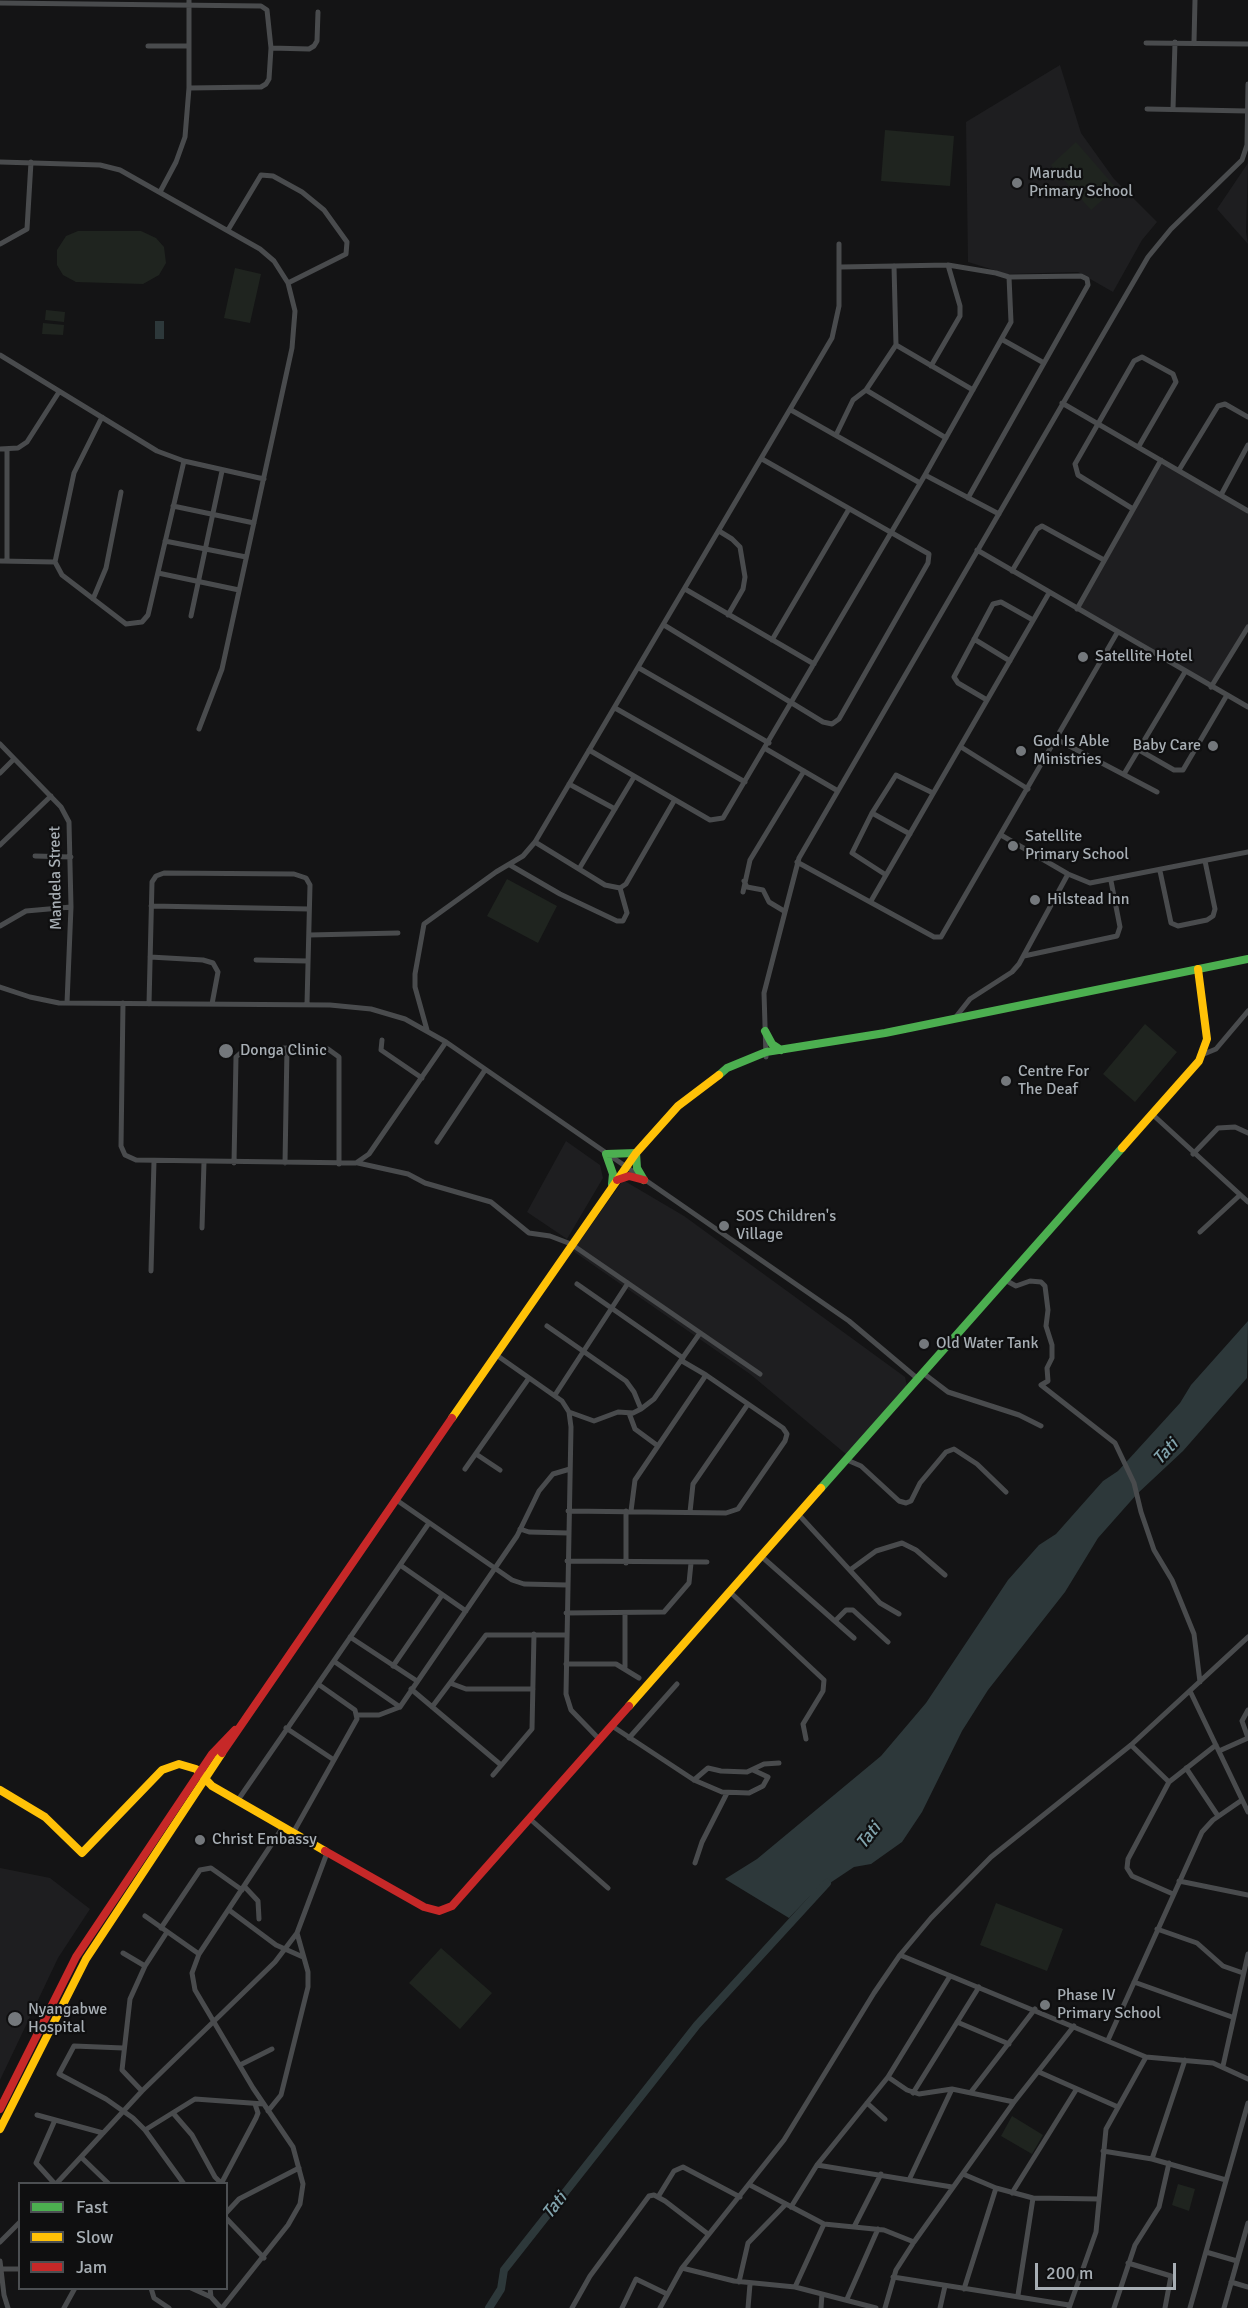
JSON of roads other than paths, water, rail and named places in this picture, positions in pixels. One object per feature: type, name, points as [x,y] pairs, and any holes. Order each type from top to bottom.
[{"type":"street","points":[[1194,42],[1195,0]]},
{"type":"street","points":[[0,3],[189,3],[261,6],[267,10],[270,17],[271,48],[269,78],[261,87],[189,88]]},
{"type":"street","points":[[160,192],[176,162],[185,137],[189,88],[189,3]]},
{"type":"street","points":[[271,48],[309,49],[314,46],[317,41],[318,12]]},
{"type":"street","points":[[1173,109],[1175,42]]},
{"type":"street","points":[[1146,43],[1248,44]]},
{"type":"street","points":[[148,46],[188,46]]},
{"type":"street","points":[[766,1055],[764,993],[797,861],[1148,257],[1171,229],[1242,160],[1248,128],[1248,84]]},
{"type":"street","points":[[1147,109],[1247,111]]},
{"type":"street","points":[[0,162],[110,166],[228,230],[273,261],[288,283],[295,311],[294,334],[222,669],[199,729]]},
{"type":"street","points":[[0,244],[27,229],[31,162]]},
{"type":"street","points":[[228,230],[261,175],[273,176],[302,192],[324,210],[347,242],[346,254],[288,283]]},
{"type":"street","points":[[427,1030],[415,987],[416,962],[424,924],[496,872],[510,865],[526,853],[535,842],[791,410],[836,329],[841,267],[840,244]]},
{"type":"street","points":[[841,267],[948,265],[979,268],[1009,277],[1081,276],[1088,281],[1087,289],[968,498]]},
{"type":"street","points":[[931,366],[960,316],[960,304],[948,265]]},
{"type":"street","points":[[836,435],[853,400],[866,390],[896,345],[894,266]]},
{"type":"street","points":[[590,750],[710,820],[719,821],[724,816],[793,703],[1003,340],[1012,315],[1009,277]]},
{"type":"street","points":[[1003,340],[1044,363]]},
{"type":"street","points":[[896,345],[973,390]]},
{"type":"street","points":[[0,355],[157,451],[222,471],[264,479]]},
{"type":"street","points":[[1132,509],[1075,472],[1076,461],[1097,423],[1137,357],[1142,357],[1175,376],[1175,384],[1138,446]]},
{"type":"street","points":[[866,390],[946,438]]},
{"type":"street","points":[[0,449],[18,448],[27,442],[59,392]]},
{"type":"street","points":[[1062,403],[1248,511]]},
{"type":"street","points":[[1179,470],[1218,406],[1225,404],[1248,417]]},
{"type":"street","points":[[791,410],[920,483]]},
{"type":"street","points":[[102,417],[74,473],[55,561],[62,575],[119,621],[134,625],[142,622],[148,615],[184,461]]},
{"type":"street","points":[[1221,495],[1248,445]]},
{"type":"street","points":[[7,449],[3,561],[55,561]]},
{"type":"street","points":[[664,626],[829,724],[836,723],[845,709],[929,561],[926,551],[762,459]]},
{"type":"street","points":[[1077,609],[1161,460]]},
{"type":"street","points":[[191,616],[207,550],[222,471]]},
{"type":"street","points":[[925,474],[999,514]]},
{"type":"street","points":[[93,599],[106,568],[121,492]]},
{"type":"street","points":[[173,506],[254,523]]},
{"type":"street","points":[[772,640],[849,509]]},
{"type":"street","points":[[1012,571],[1037,529],[1042,526],[1104,560]]},
{"type":"street","points":[[719,531],[740,547],[745,577],[743,589],[728,615]]},
{"type":"street","points":[[165,541],[246,557]]},
{"type":"street","points":[[977,550],[1248,707]]},
{"type":"street","points":[[158,573],[239,590]]},
{"type":"street","points":[[685,589],[814,664]]},
{"type":"street","points":[[871,901],[1049,592]]},
{"type":"street","points":[[987,700],[954,679],[974,639],[996,602],[1033,620]]},
{"type":"street","points":[[1211,687],[1248,627]]},
{"type":"street","points":[[797,861],[934,937],[941,938],[1117,633]]},
{"type":"street","points":[[974,639],[1010,661]]},
{"type":"street","points":[[639,668],[838,791]]},
{"type":"street","points":[[1124,774],[1185,672]]},
{"type":"street","points":[[1139,750],[1174,770],[1183,770],[1227,695]]},
{"type":"street","points":[[615,708],[745,782]]},
{"type":"street","points":[[1056,739],[1157,792]]},
{"type":"street","name":"Mandela Street","points":[[0,744],[64,810],[69,822],[71,908],[67,1003]]},
{"type":"street","points":[[961,747],[1028,789]]},
{"type":"street","points":[[0,773],[15,759]]},
{"type":"street","points":[[743,892],[744,880],[753,853],[804,771]]},
{"type":"street","points":[[886,875],[852,853],[872,813],[895,776],[901,775],[933,793]]},
{"type":"street","points":[[579,868],[634,777]]},
{"type":"street","points":[[569,784],[615,809]]},
{"type":"street","points":[[0,845],[51,796]]},
{"type":"street","points":[[535,842],[605,885],[620,888],[626,884],[674,801]]},
{"type":"street","points":[[872,813],[910,834]]},
{"type":"street","points":[[1001,835],[1086,883],[1111,881],[1248,852]]},
{"type":"street","points":[[35,856],[71,857]]},
{"type":"street","points":[[1160,871],[1171,923],[1178,926],[1207,920],[1213,916],[1215,909],[1205,861]]},
{"type":"street","points":[[510,865],[560,894],[617,921],[623,921],[627,914],[620,888]]},
{"type":"street","points":[[149,1004],[152,880],[161,873],[294,874],[303,876],[309,882],[307,1004]]},
{"type":"street","points":[[954,1019],[970,999],[992,982],[1012,972],[1024,956],[1068,874]]},
{"type":"street","points":[[744,880],[747,887],[763,890],[769,902],[784,912]]},
{"type":"street","points":[[1024,956],[1117,936],[1120,927],[1111,881]]},
{"type":"street","points":[[151,906],[309,909]]},
{"type":"street","points":[[0,926],[26,911],[71,908]]},
{"type":"street","points":[[309,934],[398,933]]},
{"type":"street","points":[[150,957],[203,960],[213,963],[218,972],[212,1004]]},
{"type":"street","points":[[0,2129],[86,1959],[203,1775],[212,1754],[241,1725],[571,1244],[625,1167],[667,1116],[714,1078],[781,1050],[954,1019],[1248,959]]},
{"type":"street","points":[[256,960],[308,962]]},
{"type":"street","points":[[1198,969],[1207,1029],[1204,1054]]},
{"type":"street","points":[[0,987],[30,997],[67,1003],[307,1004],[382,1012],[427,1030],[849,1321],[920,1376],[948,1392],[1019,1415],[1041,1426]]},
{"type":"street","points":[[123,1003],[121,1149],[132,1159],[234,1163],[339,1164],[356,1162],[408,1174],[425,1183],[483,1198],[529,1233],[550,1236],[571,1244],[760,1374]]},
{"type":"street","points":[[0,1790],[45,1816],[82,1852],[166,1766],[179,1764],[203,1775],[212,1786],[424,1907],[439,1911],[452,1906],[1204,1054],[1216,1049],[1248,1011]]},
{"type":"street","points":[[765,1031],[772,1044],[781,1050]]},
{"type":"street","points":[[382,1040],[380,1047],[383,1052],[422,1078]]},
{"type":"street","points":[[356,1162],[369,1154],[446,1042]]},
{"type":"street","points":[[766,1055],[828,1042]]},
{"type":"street","points":[[285,1163],[287,1048]]},
{"type":"street","points":[[234,1163],[237,1056],[247,1049],[287,1048],[327,1049],[339,1057],[339,1164]]},
{"type":"street","points":[[437,1143],[485,1070]]},
{"type":"street","points":[[1152,1114],[1248,1202]]},
{"type":"street","points":[[1193,1154],[1218,1128],[1234,1127],[1248,1133]]},
{"type":"street","points":[[606,1154],[636,1153]]},
{"type":"street","points":[[636,1153],[637,1168],[644,1180]]},
{"type":"street","points":[[606,1154],[615,1183]]},
{"type":"street","points":[[151,1271],[154,1161]]},
{"type":"street","points":[[202,1228],[204,1162]]},
{"type":"street","points":[[615,1183],[629,1176],[644,1180]]},
{"type":"street","points":[[1200,1232],[1240,1195]]},
{"type":"street","points":[[1005,1280],[1016,1286],[1030,1281],[1041,1282],[1045,1286],[1048,1310],[1046,1326],[1051,1341],[1052,1358],[1047,1368],[1048,1381],[1041,1385],[1115,1443],[1134,1483],[1154,1550],[1172,1580],[1194,1634],[1200,1682]]},
{"type":"street","points":[[555,1395],[628,1283]]},
{"type":"street","points":[[568,1511],[736,1511],[785,1441],[787,1434],[783,1428],[577,1284]]},
{"type":"street","points":[[547,1326],[626,1381],[634,1392],[641,1409]]},
{"type":"street","points":[[569,1412],[578,1413],[594,1421],[618,1412],[629,1413],[641,1409],[654,1399],[700,1333]]},
{"type":"street","points":[[495,1354],[555,1395],[569,1412],[567,1703],[575,1715],[600,1740]]},
{"type":"street","points":[[626,1563],[629,1511],[635,1480],[706,1375]]},
{"type":"street","points":[[465,1469],[529,1378]]},
{"type":"street","points":[[690,1512],[693,1484],[748,1404]]},
{"type":"street","points":[[629,1413],[634,1429],[658,1446]]},
{"type":"street","points":[[847,1460],[861,1466],[899,1501],[906,1503],[911,1501],[920,1483],[946,1452],[954,1449],[977,1464],[1006,1492]]},
{"type":"street","points":[[476,1454],[500,1470]]},
{"type":"street","points":[[357,1715],[379,1715],[400,1707],[495,1569],[520,1529],[530,1505],[548,1479],[556,1472],[570,1469]]},
{"type":"street","points":[[395,1499],[518,1583],[567,1585]]},
{"type":"street","points":[[798,1515],[880,1603],[899,1614]]},
{"type":"street","points":[[238,1800],[429,1523]]},
{"type":"street","points":[[520,1529],[529,1532],[568,1533]]},
{"type":"street","points":[[850,1570],[876,1551],[899,1543],[916,1550],[945,1575]]},
{"type":"street","points":[[761,1556],[854,1638]]},
{"type":"street","points":[[567,1561],[707,1562]]},
{"type":"street","points":[[566,1613],[664,1612],[689,1583],[691,1563]]},
{"type":"street","points":[[400,1565],[466,1611]]},
{"type":"street","points":[[730,1592],[824,1680],[824,1691],[803,1724],[806,1739]]},
{"type":"street","points":[[393,1666],[442,1594]]},
{"type":"street","points":[[835,1622],[846,1610],[853,1610],[888,1642]]},
{"type":"street","points":[[625,1614],[625,1667]]},
{"type":"street","points":[[493,1775],[532,1729],[534,1634]]},
{"type":"street","points":[[432,1707],[486,1635],[566,1635]]},
{"type":"street","points":[[350,1637],[417,1681]]},
{"type":"street","points":[[660,2308],[682,2268],[788,2135],[851,2030],[900,1955],[931,1918],[991,1857],[1131,1745],[1248,1637]]},
{"type":"street","points":[[335,1662],[400,1707]]},
{"type":"street","points":[[566,1664],[616,1664],[625,1667],[639,1678]]},
{"type":"street","points":[[450,1683],[466,1689],[533,1689]]},
{"type":"street","points":[[293,1833],[357,1722],[354,1710],[318,1684]]},
{"type":"street","points":[[629,1738],[677,1684]]},
{"type":"street","points":[[411,1689],[501,1765]]},
{"type":"street","points":[[1190,1691],[1248,1812]]},
{"type":"street","points":[[1173,1894],[1132,1876],[1127,1868],[1128,1859],[1169,1782],[1217,1748],[1248,1738],[1242,1721],[1248,1710]]},
{"type":"street","points":[[612,1726],[694,1780],[727,1793],[750,1793],[763,1786],[768,1777],[753,1770]]},
{"type":"street","points":[[286,1728],[334,1760]]},
{"type":"street","points":[[1131,1745],[1169,1782]]},
{"type":"street","points":[[694,1780],[708,1768],[732,1772],[753,1770],[764,1764],[779,1763]]},
{"type":"street","points":[[1186,1768],[1218,1816]]},
{"type":"street","points":[[0,2109],[76,1957],[203,1775]]},
{"type":"street","points":[[695,1863],[702,1842],[727,1793]]},
{"type":"street","points":[[1108,2040],[1202,1832],[1218,1816],[1242,1800]]},
{"type":"street","points":[[530,1819],[608,1888]]},
{"type":"street","points":[[194,2290],[211,2297],[222,2308],[264,2258],[300,2204],[303,2184],[288,2139],[240,2065],[192,1981],[199,1954],[283,1827]]},
{"type":"street","points":[[58,2182],[142,2091],[286,1949],[297,1933],[327,1853]]},
{"type":"street","points":[[161,1928],[200,1870],[205,1868],[211,1868],[243,1888],[258,1901],[259,1919]]},
{"type":"street","points":[[1179,1881],[1248,1895]]},
{"type":"street","points":[[228,1910],[286,1949],[303,1957]]},
{"type":"street","points":[[144,1916],[199,1954]]},
{"type":"street","points":[[1157,1929],[1197,1943],[1223,1966],[1243,1973]]},
{"type":"street","points":[[142,2091],[122,2070],[131,1993],[167,1932]]},
{"type":"street","points":[[268,2111],[281,2095],[308,1987],[297,1933]]},
{"type":"street","points":[[123,1953],[145,1966]]},
{"type":"street","points":[[1222,2066],[1248,1954]]},
{"type":"street","points":[[900,1955],[1035,2009],[1146,2057],[1222,2066],[1248,2079]]},
{"type":"street","points":[[739,2282],[748,2243],[789,2206],[816,2165],[888,2077],[950,1976]]},
{"type":"street","points":[[1134,1982],[1232,2017]]},
{"type":"street","points":[[913,2093],[980,1987]]},
{"type":"street","points":[[971,2092],[1035,2009]]},
{"type":"street","points":[[957,2022],[1009,2044]]},
{"type":"street","points":[[885,2308],[893,2277],[914,2242],[1014,2102],[1074,2026]]},
{"type":"street","points":[[123,2048],[74,2046],[59,2071],[61,2076],[106,2099],[145,2130],[183,2182]]},
{"type":"street","points":[[240,2065],[272,2049]]},
{"type":"street","points":[[893,2277],[1018,2295],[1069,2306],[1093,2243],[1106,2129],[1146,2057]]},
{"type":"street","points":[[1152,2159],[1185,2060]]},
{"type":"street","points":[[1039,2072],[1118,2107]]},
{"type":"street","points":[[888,2077],[913,2093],[925,2094],[952,2088],[1014,2102]]},
{"type":"street","points":[[909,2180],[952,2088]]},
{"type":"street","points":[[1012,2193],[1076,2090]]},
{"type":"street","points":[[145,2130],[195,2099],[264,2104]]},
{"type":"street","points":[[867,2103],[885,2119]]},
{"type":"street","points":[[1190,2308],[1246,2117],[1248,2103]]},
{"type":"street","points":[[222,2182],[256,2118],[258,2113],[255,2104]]},
{"type":"street","points":[[173,2113],[192,2135],[220,2182]]},
{"type":"street","points":[[37,2115],[103,2133]]},
{"type":"street","points":[[54,2182],[36,2163],[55,2120]]},
{"type":"street","points":[[1103,2151],[1169,2163],[1226,2180]]},
{"type":"street","points":[[81,2157],[107,2182]]},
{"type":"street","points":[[1114,2308],[1136,2242],[1159,2207],[1169,2163]]},
{"type":"street","points":[[816,2165],[952,2187]]},
{"type":"street","points":[[658,2197],[674,2171],[682,2167],[740,2197]]},
{"type":"street","points":[[228,2210],[239,2199],[299,2168]]},
{"type":"street","points":[[854,2227],[881,2174]]},
{"type":"street","points":[[963,2174],[996,2188],[1033,2198],[1099,2199]]},
{"type":"street","points":[[750,2185],[824,2224],[878,2229],[914,2242]]},
{"type":"street","points":[[964,2289],[996,2188]]},
{"type":"street","points":[[572,2308],[590,2276],[649,2196],[658,2197],[708,2234]]},
{"type":"street","points":[[1018,2295],[1033,2198]]},
{"type":"street","points":[[228,2220],[264,2258]]},
{"type":"street","points":[[1224,2308],[1237,2261],[1246,2240],[1248,2223]]},
{"type":"street","points":[[0,2242],[18,2224]]},
{"type":"street","points":[[795,2287],[824,2224]]},
{"type":"street","points":[[847,2299],[878,2229]]},
{"type":"street","points":[[1206,2252],[1237,2261]]},
{"type":"street","points":[[0,2261],[8,2308]]},
{"type":"street","points":[[1128,2263],[1171,2276],[1165,2308]]},
{"type":"street","points":[[682,2268],[750,2284],[795,2287],[876,2308]]},
{"type":"street","points":[[1,2269],[18,2269]]},
{"type":"street","points":[[622,2308],[636,2279],[667,2294]]},
{"type":"street","points":[[1231,2282],[1248,2287]]},
{"type":"street","points":[[748,2308],[750,2284]]},
{"type":"street","points":[[940,2308],[945,2286]]},
{"type":"street","points":[[64,2308],[74,2290]]},
{"type":"street","points":[[151,2290],[154,2298],[169,2308]]},
{"type":"street","points":[[210,2290],[211,2297]]},
{"type":"street","points":[[821,2308],[822,2294]]},
{"type":"water","points":[[155,321],[164,321],[164,339],[155,339]]},
{"type":"water","points":[[1248,1321],[1247,1378],[1183,1451],[1137,1494],[1098,1538],[1065,1592],[988,1690],[962,1731],[922,1812],[902,1842],[871,1864],[854,1867],[809,1897],[789,1918],[725,1879],[757,1859],[881,1756],[926,1703],[1008,1580],[1039,1545],[1056,1534],[1103,1481],[1118,1471],[1180,1403],[1191,1385]]},
{"type":"waterway","name":"Tati","points":[[489,2308],[501,2289],[504,2270],[697,2025],[827,1883]]},
{"type":"place","name":"Marudu Primary School","points":[[1017,183]]},
{"type":"place","name":"Satellite Hotel","points":[[1083,657]]},
{"type":"place","name":"Baby Care","points":[[1213,746]]},
{"type":"place","name":"God Is Able Ministries","points":[[1021,751]]},
{"type":"place","name":"Satellite Primary School","points":[[1013,846]]},
{"type":"place","name":"Hilstead Inn","points":[[1035,900]]},
{"type":"place","name":"Donga Clinic","points":[[226,1051]]},
{"type":"place","name":"Centre For The Deaf","points":[[1006,1081]]},
{"type":"place","name":"SOS Children's Village","points":[[724,1226]]},
{"type":"place","name":"Old Water Tank","points":[[924,1344]]},
{"type":"place","name":"Christ Embassy","points":[[200,1840]]},
{"type":"place","name":"Phase IV Primary School","points":[[1045,2005]]},
{"type":"place","name":"Nyangabwe Hospital","points":[[15,2019]]}]
